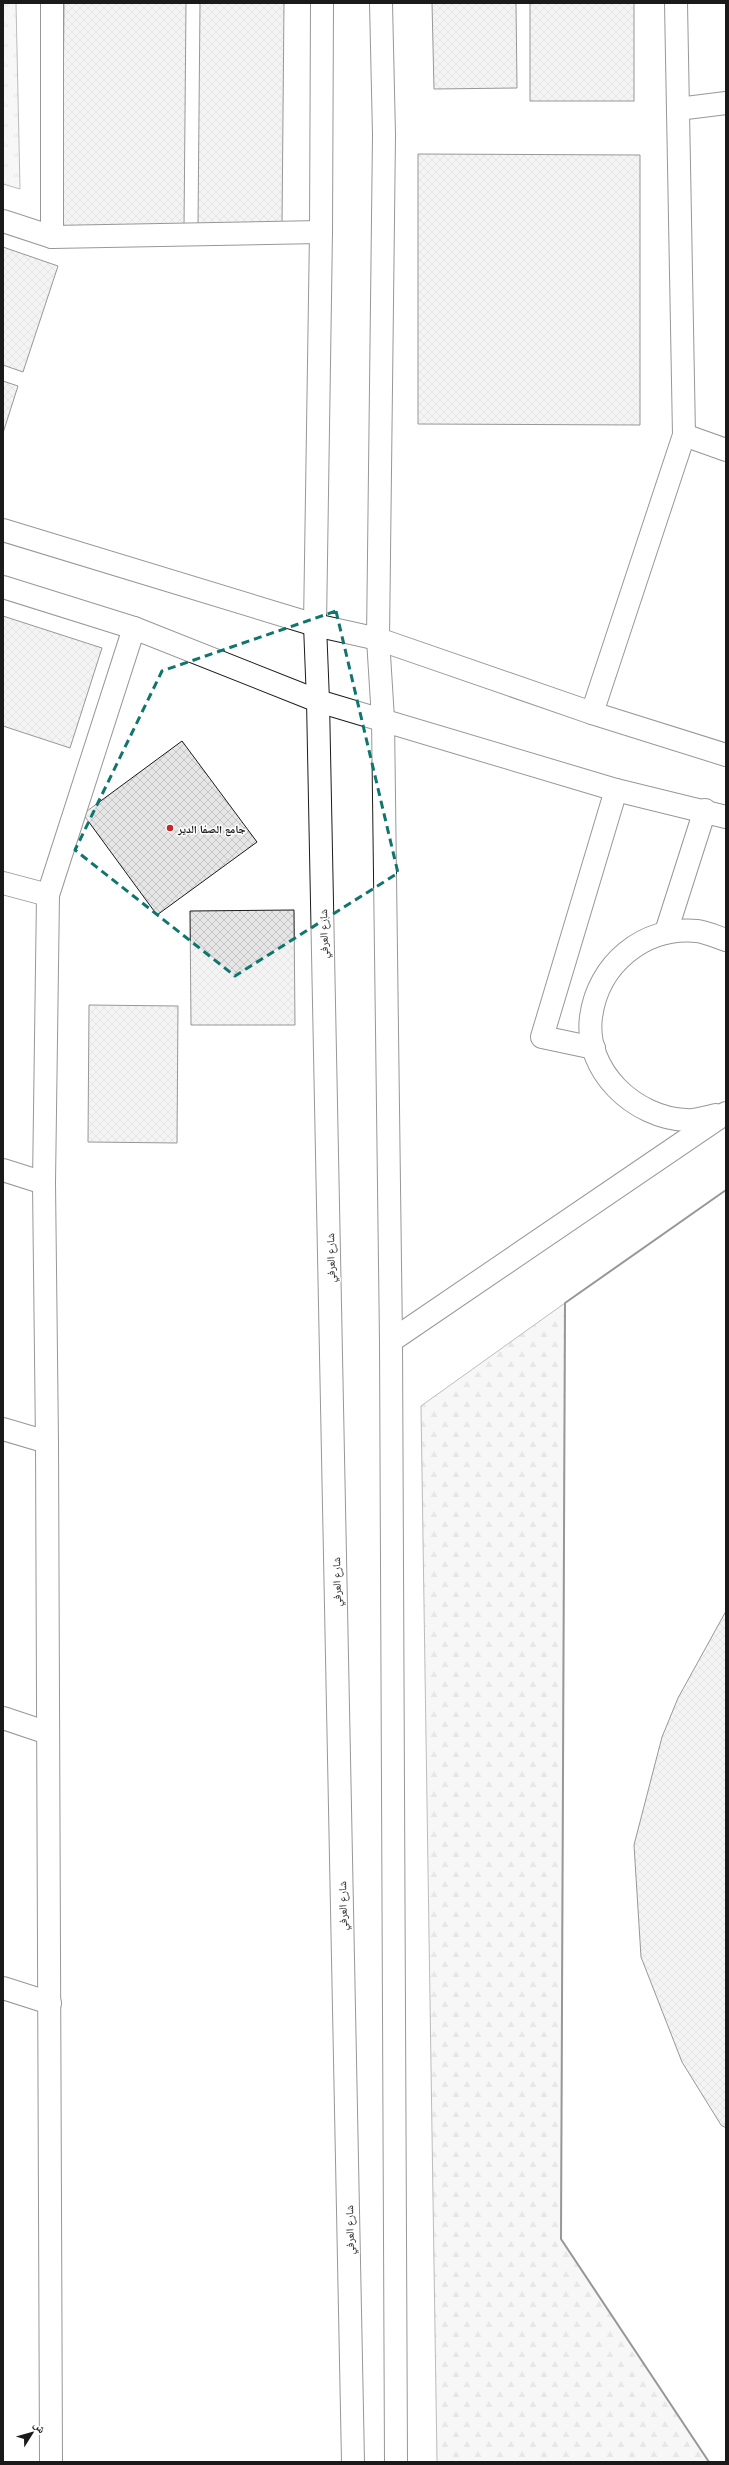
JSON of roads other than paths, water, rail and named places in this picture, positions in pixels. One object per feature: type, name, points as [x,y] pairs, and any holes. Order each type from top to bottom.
[{"type":"street","points":[[52,3],[52,237]]},
{"type":"street","name":"شارع العرفي","points":[[322,3],[321,232],[315,625],[318,702],[353,2462]]},
{"type":"street","points":[[381,3],[384,135],[378,639],[383,719],[391,1341],[396,2462]]},
{"type":"street","points":[[592,713],[684,435],[676,3]]},
{"type":"street","points":[[678,109],[726,103]]},
{"type":"street","points":[[3,221],[52,237],[321,232]]},
{"type":"street","points":[[684,435],[726,450]]},
{"type":"street","points":[[3,530],[315,625],[378,639],[592,713],[726,756]]},
{"type":"street","points":[[3,587],[134,628],[318,702],[383,719],[616,790],[705,810],[726,817]]},
{"type":"street","points":[[52,2462],[48,1442],[44,1183],[48,895],[134,628]]},
{"type":"street","points":[[594,1048],[542,1037],[616,790]]},
{"type":"street","points":[[666,932],[705,810]]},
{"type":"street","points":[[3,883],[48,895]]},
{"type":"street","points":[[726,940],[698,931],[666,932],[638,943],[614,962],[599,988],[591,1018],[594,1048],[606,1077],[628,1100],[656,1116],[687,1121],[726,1111]]},
{"type":"street","points":[[391,1341],[726,1111]]},
{"type":"street","points":[[3,1170],[44,1183]]},
{"type":"street","points":[[3,1429],[48,1442]]},
{"type":"street","points":[[3,1718],[48,1733]]},
{"type":"street","points":[[3,1988],[50,2002]]},
{"type":"place","name":"جامع الصفا الدير","points":[[170,828]]}]
